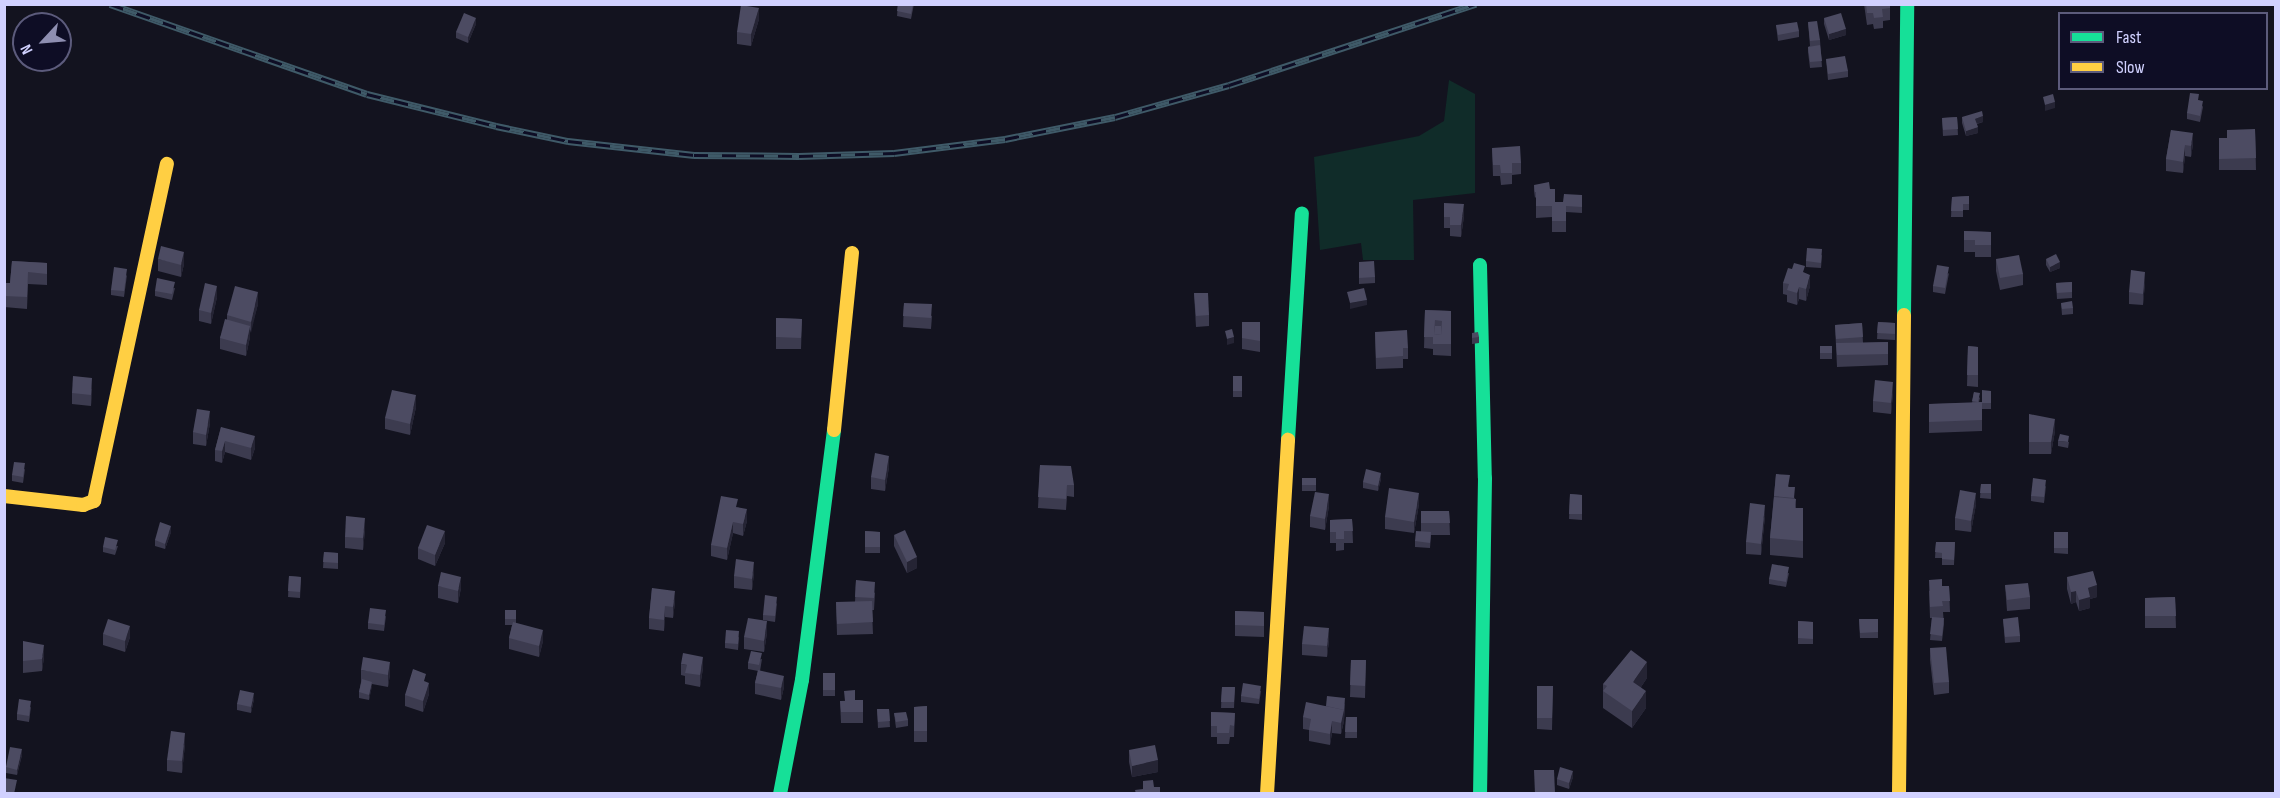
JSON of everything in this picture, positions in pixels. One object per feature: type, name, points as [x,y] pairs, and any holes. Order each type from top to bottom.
[{"type":"street","points":[[1899,794],[1908,4]]},
{"type":"street","points":[[4,496],[83,506],[94,501],[167,164]]},
{"type":"street","points":[[1267,794],[1302,213]]},
{"type":"street","points":[[780,794],[802,680],[844,348],[852,253]]},
{"type":"street","points":[[1480,265],[1485,478],[1480,794]]},
{"type":"green space","points":[[1449,80],[1475,94],[1475,193],[1413,200],[1414,260],[1363,260],[1361,243],[1320,250],[1314,157],[1419,136],[1444,121]]},
{"type":"building","points":[[898,4],[913,4],[911,14],[897,11]]},
{"type":"building","points":[[1866,4],[1890,4],[1890,8],[1882,9],[1883,17],[1874,18],[1873,13],[1867,13]]},
{"type":"building","points":[[741,5],[759,8],[751,34],[737,32]]},
{"type":"building","points":[[464,13],[476,18],[468,37],[456,32]]},
{"type":"building","points":[[1841,13],[1846,29],[1829,34],[1824,18]]},
{"type":"building","points":[[1817,21],[1820,40],[1810,41],[1808,22]]},
{"type":"building","points":[[1797,22],[1799,31],[1778,35],[1776,25]]},
{"type":"building","points":[[1820,45],[1822,61],[1810,62],[1808,47]]},
{"type":"building","points":[[1845,56],[1848,71],[1828,74],[1826,59]]},
{"type":"building","points":[[2190,93],[2199,94],[2198,100],[2203,101],[2200,116],[2187,113]]},
{"type":"building","points":[[2053,94],[2055,102],[2045,105],[2043,97]]},
{"type":"building","points":[[1982,111],[1983,116],[1975,119],[1978,127],[1966,131],[1962,117]]},
{"type":"building","points":[[1957,117],[1958,129],[1943,130],[1942,118]]},
{"type":"building","points":[[2255,129],[2256,158],[2219,159],[2219,138],[2227,138],[2227,130]]},
{"type":"building","points":[[2171,130],[2193,133],[2191,146],[2185,145],[2183,162],[2166,159]]},
{"type":"building","points":[[1520,146],[1521,163],[1512,163],[1512,173],[1501,173],[1500,165],[1493,165],[1492,148]]},
{"type":"building","points":[[1549,182],[1550,189],[1536,189],[1535,192],[1534,185]]},
{"type":"building","points":[[1536,189],[1555,189],[1555,202],[1566,202],[1566,221],[1552,221],[1552,206],[1536,206]]},
{"type":"building","points":[[1564,194],[1582,195],[1582,207],[1566,206],[1566,202],[1563,202]]},
{"type":"building","points":[[1969,196],[1969,204],[1963,204],[1963,211],[1951,211],[1952,197]]},
{"type":"building","points":[[1444,203],[1464,204],[1461,225],[1450,225],[1450,217],[1444,217]]},
{"type":"building","points":[[1964,231],[1991,232],[1991,245],[1975,245],[1975,240],[1964,240]]},
{"type":"building","points":[[161,246],[184,252],[181,265],[158,259]]},
{"type":"building","points":[[1807,248],[1822,249],[1821,263],[1806,261]]},
{"type":"building","points":[[2056,254],[2060,262],[2050,267],[2046,259]]},
{"type":"building","points":[[2019,255],[2023,274],[2000,278],[1996,259]]},
{"type":"building","points":[[12,261],[47,263],[47,274],[28,272],[27,297],[4,296],[4,283],[10,283]]},
{"type":"building","points":[[1374,261],[1375,277],[1359,278],[1359,262]]},
{"type":"building","points":[[1794,263],[1805,266],[1803,272],[1810,275],[1806,289],[1799,287],[1797,293],[1787,290],[1789,284],[1783,283],[1788,268],[1792,269]]},
{"type":"building","points":[[1937,265],[1949,267],[1945,288],[1933,286]]},
{"type":"building","points":[[114,267],[127,269],[124,291],[111,290]]},
{"type":"building","points":[[2131,270],[2145,272],[2143,294],[2129,292]]},
{"type":"building","points":[[157,278],[175,282],[172,294],[155,291]]},
{"type":"building","points":[[2072,282],[2072,292],[2057,293],[2056,283]]},
{"type":"building","points":[[205,283],[217,286],[211,313],[199,310]]},
{"type":"building","points":[[235,286],[258,292],[251,322],[227,315]]},
{"type":"building","points":[[1364,288],[1367,300],[1350,303],[1347,292]]},
{"type":"building","points":[[1194,293],[1208,293],[1209,315],[1196,316]]},
{"type":"building","points":[[2072,301],[2073,308],[2062,309],[2061,303]]},
{"type":"building","points":[[904,303],[932,304],[931,318],[903,316]]},
{"type":"building","points":[[1425,310],[1451,311],[1451,344],[1433,344],[1433,337],[1424,337]],"holes":[[[1435,320],[1442,321],[1441,335],[1434,334]]]},
{"type":"building","points":[[776,318],[802,319],[801,338],[776,337]]},
{"type":"building","points":[[225,319],[250,326],[246,345],[220,338]]},
{"type":"building","points":[[1242,322],[1260,322],[1260,341],[1242,338]]},
{"type":"building","points":[[1878,322],[1895,323],[1895,334],[1877,333]]},
{"type":"building","points":[[1862,323],[1863,337],[1836,339],[1835,325]]},
{"type":"building","points":[[1435,326],[1441,326],[1441,335],[1434,334]]},
{"type":"building","points":[[1232,329],[1234,337],[1227,339],[1225,331]]},
{"type":"building","points":[[1407,330],[1408,348],[1403,348],[1403,356],[1376,358],[1375,332]]},
{"type":"building","points":[[1478,332],[1479,337],[1472,338],[1472,333]]},
{"type":"building","points":[[1888,342],[1888,354],[1837,355],[1836,343]]},
{"type":"building","points":[[1820,346],[1832,346],[1832,353],[1820,353]]},
{"type":"building","points":[[1968,346],[1978,347],[1978,375],[1967,375]]},
{"type":"building","points":[[73,376],[92,378],[91,395],[72,393]]},
{"type":"building","points":[[1233,376],[1242,376],[1242,391],[1233,391]]},
{"type":"building","points":[[1875,380],[1893,382],[1891,403],[1873,401]]},
{"type":"building","points":[[392,390],[416,395],[410,424],[385,418]]},
{"type":"building","points":[[1982,390],[1991,391],[1991,403],[1982,403]]},
{"type":"building","points":[[1974,392],[1980,393],[1978,402],[1972,401]]},
{"type":"building","points":[[1982,402],[1982,420],[1929,422],[1929,404]]},
{"type":"building","points":[[197,409],[210,411],[206,435],[193,432]]},
{"type":"building","points":[[2029,414],[2055,419],[2051,442],[2029,442]]},
{"type":"building","points":[[221,427],[255,436],[251,448],[225,441],[222,451],[215,450]]},
{"type":"building","points":[[2060,434],[2069,436],[2068,442],[2058,441]]},
{"type":"building","points":[[875,453],[889,456],[885,480],[871,477]]},
{"type":"building","points":[[14,462],[25,463],[23,477],[12,475]]},
{"type":"building","points":[[1040,465],[1071,466],[1074,485],[1067,485],[1066,499],[1038,497]]},
{"type":"building","points":[[1366,469],[1381,473],[1378,486],[1363,482]]},
{"type":"building","points":[[1776,474],[1790,475],[1788,487],[1795,487],[1794,498],[1774,496]]},
{"type":"building","points":[[1302,478],[1316,478],[1316,485],[1302,485]]},
{"type":"building","points":[[2033,478],[2046,480],[2044,497],[2031,496]]},
{"type":"building","points":[[1981,484],[1991,484],[1991,493],[1980,493]]},
{"type":"building","points":[[1389,488],[1419,493],[1414,522],[1385,517]]},
{"type":"building","points":[[1960,490],[1976,493],[1971,521],[1955,518]]},
{"type":"building","points":[[1315,492],[1329,494],[1325,519],[1310,516]]},
{"type":"building","points":[[1570,494],[1582,495],[1582,514],[1569,514]]},
{"type":"building","points":[[721,496],[738,499],[736,507],[747,509],[743,524],[733,522],[727,548],[711,545]]},
{"type":"building","points":[[1774,497],[1796,499],[1795,508],[1803,508],[1803,541],[1770,538]]},
{"type":"building","points":[[1750,503],[1765,505],[1761,544],[1746,542]]},
{"type":"building","points":[[1421,511],[1449,511],[1450,523],[1421,523]]},
{"type":"building","points":[[346,516],[365,518],[363,538],[345,537]]},
{"type":"building","points":[[1352,519],[1353,531],[1344,531],[1344,539],[1336,539],[1336,532],[1330,532],[1330,520]]},
{"type":"building","points":[[160,522],[171,526],[165,544],[155,540]]},
{"type":"building","points":[[427,525],[445,531],[435,555],[418,548]]},
{"type":"building","points":[[905,530],[917,557],[907,562],[894,535]]},
{"type":"building","points":[[865,531],[880,532],[880,547],[865,547]]},
{"type":"building","points":[[1416,531],[1431,532],[1430,543],[1415,541]]},
{"type":"building","points":[[2054,532],[2068,532],[2068,548],[2054,548]]},
{"type":"building","points":[[105,537],[118,540],[115,550],[103,547]]},
{"type":"building","points":[[1936,542],[1955,542],[1954,560],[1942,559],[1942,553],[1935,552]]},
{"type":"building","points":[[324,552],[338,553],[338,563],[323,562]]},
{"type":"building","points":[[736,559],[754,562],[752,579],[734,576]]},
{"type":"building","points":[[1772,564],[1789,567],[1786,582],[1769,579]]},
{"type":"building","points":[[2093,571],[2097,585],[2088,588],[2090,597],[2079,600],[2076,591],[2071,592],[2067,577]]},
{"type":"building","points":[[441,572],[461,577],[458,591],[438,586]]},
{"type":"building","points":[[289,576],[301,577],[300,592],[288,591]]},
{"type":"building","points":[[1942,579],[1942,586],[1949,586],[1950,601],[1942,601],[1943,606],[1930,607],[1929,580]]},
{"type":"building","points":[[856,580],[875,582],[874,598],[855,597]]},
{"type":"building","points":[[2028,583],[2030,597],[2007,600],[2005,585]]},
{"type":"building","points":[[652,588],[675,591],[673,607],[665,606],[664,620],[649,618]]},
{"type":"building","points":[[765,595],[777,597],[775,616],[763,615]]},
{"type":"building","points":[[2175,597],[2176,616],[2145,616],[2145,598]]},
{"type":"building","points":[[872,601],[873,622],[837,624],[836,602]]},
{"type":"building","points":[[370,608],[386,610],[384,625],[368,623]]},
{"type":"building","points":[[505,610],[516,610],[516,619],[505,619]]},
{"type":"building","points":[[1235,611],[1264,612],[1264,626],[1235,625]]},
{"type":"building","points":[[1932,617],[1944,618],[1942,636],[1930,634]]},
{"type":"building","points":[[2018,617],[2020,636],[2005,637],[2003,619]]},
{"type":"building","points":[[748,618],[767,621],[764,641],[744,637]]},
{"type":"building","points":[[108,619],[130,626],[125,641],[103,634]]},
{"type":"building","points":[[1859,619],[1878,619],[1878,632],[1860,633]]},
{"type":"building","points":[[1798,621],[1813,622],[1813,639],[1798,638]]},
{"type":"building","points":[[513,622],[543,630],[539,646],[509,638]]},
{"type":"building","points":[[1304,626],[1329,628],[1327,646],[1302,644]]},
{"type":"building","points":[[726,630],[739,631],[738,644],[725,643]]},
{"type":"building","points":[[23,641],[44,645],[42,659],[23,661]]},
{"type":"building","points":[[1946,647],[1949,682],[1934,683],[1930,648]]},
{"type":"building","points":[[1631,650],[1647,662],[1633,682],[1646,691],[1632,711],[1603,691],[1607,686],[1603,684]]},
{"type":"building","points":[[751,651],[762,653],[759,665],[748,663]]},
{"type":"building","points":[[683,653],[703,657],[700,675],[685,673],[687,665],[681,664]]},
{"type":"building","points":[[363,657],[390,662],[388,675],[361,670]]},
{"type":"building","points":[[1351,660],[1366,660],[1365,686],[1350,685]]},
{"type":"building","points":[[413,669],[426,674],[424,681],[429,683],[423,701],[405,695]]},
{"type":"building","points":[[758,670],[784,676],[781,688],[755,683]]},
{"type":"building","points":[[823,673],[835,673],[835,690],[823,690]]},
{"type":"building","points":[[362,679],[372,682],[369,695],[359,692]]},
{"type":"building","points":[[1243,683],[1261,686],[1259,699],[1241,696]]},
{"type":"building","points":[[1537,686],[1553,686],[1552,718],[1537,718]]},
{"type":"building","points":[[1222,687],[1235,687],[1234,702],[1221,702]]},
{"type":"building","points":[[240,690],[254,693],[251,707],[237,704]]},
{"type":"building","points":[[855,690],[855,700],[863,700],[863,712],[841,712],[840,701],[845,701],[844,691]]},
{"type":"building","points":[[1327,696],[1345,698],[1344,710],[1326,706]]},
{"type":"building","points":[[19,699],[31,701],[29,716],[17,714]]},
{"type":"building","points":[[1306,702],[1344,710],[1341,723],[1332,721],[1330,734],[1309,730],[1311,719],[1303,717]]},
{"type":"building","points":[[927,706],[927,731],[914,731],[914,707]]},
{"type":"building","points":[[877,709],[889,709],[890,721],[878,722]]},
{"type":"building","points":[[906,712],[908,720],[896,722],[894,713]]},
{"type":"building","points":[[1211,712],[1235,713],[1234,726],[1230,725],[1229,733],[1217,733],[1217,726],[1211,726]]},
{"type":"building","points":[[1346,717],[1357,717],[1357,732],[1345,732]]},
{"type":"building","points":[[171,731],[185,733],[182,761],[167,760]]},
{"type":"building","points":[[1155,745],[1158,760],[1132,766],[1129,750]]},
{"type":"building","points":[[10,747],[22,749],[17,770],[6,767]]},
{"type":"building","points":[[1560,767],[1573,771],[1569,783],[1557,779]]},
{"type":"building","points":[[1534,770],[1554,770],[1555,793],[1535,794]]},
{"type":"building","points":[[4,778],[17,780],[14,794],[4,794]]},
{"type":"building","points":[[1153,780],[1154,787],[1160,787],[1160,794],[1136,794],[1135,790],[1143,789],[1143,781]]},
{"type":"railway","points":[[110,4],[367,94],[496,126],[568,141],[694,155],[799,156],[894,153],[1005,139],[1115,117],[1229,85],[1476,4]]},
{"type":"traffic: fast","points":[[1904,315],[1907,4]]},
{"type":"traffic: fast","points":[[1288,440],[1302,213]]},
{"type":"traffic: fast","points":[[1480,265],[1485,478],[1480,794]]},
{"type":"traffic: fast","points":[[780,794],[802,680],[834,430]]},
{"type":"traffic: slow","points":[[4,496],[83,505],[94,501],[167,164]]},
{"type":"traffic: slow","points":[[834,430],[852,253]]},
{"type":"traffic: slow","points":[[1899,794],[1904,315]]},
{"type":"traffic: slow","points":[[1267,794],[1288,440]]}]
